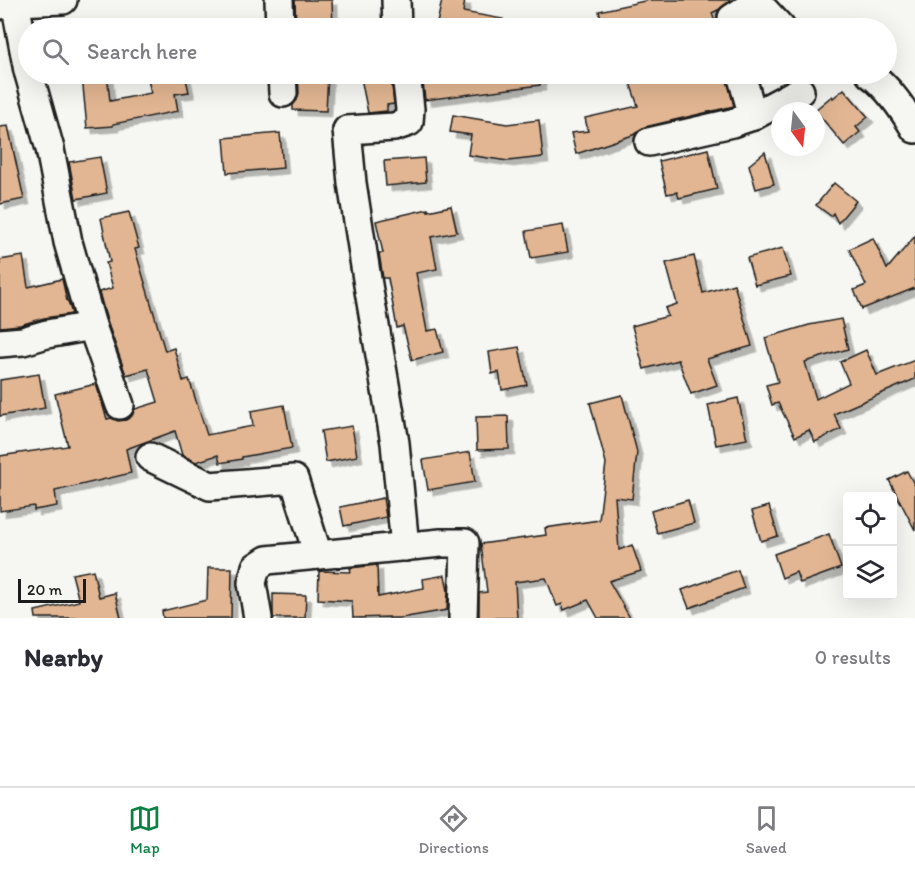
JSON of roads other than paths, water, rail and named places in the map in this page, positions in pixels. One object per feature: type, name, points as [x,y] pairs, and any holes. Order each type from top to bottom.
[{"type":"street","points":[[18,38],[7,4],[63,0]]},
{"type":"street","points":[[279,0],[280,18]]},
{"type":"street","points":[[396,0],[397,18]]},
{"type":"street","points":[[732,18],[756,1],[772,18]]},
{"type":"street","points":[[32,84],[50,149],[68,242],[92,326],[120,405]]},
{"type":"street","points":[[405,547],[396,443],[353,194],[347,130],[394,127],[409,122],[407,84]]},
{"type":"street","points":[[744,84],[753,116]]},
{"type":"street","points":[[882,84],[902,107],[915,129]]},
{"type":"street","points":[[649,142],[753,116],[800,91]]},
{"type":"street","points":[[0,344],[23,342],[48,334],[92,326]]},
{"type":"street","points":[[150,457],[210,486],[294,479],[318,555]]},
{"type":"street","points":[[258,618],[252,583],[256,567],[267,560],[441,543],[465,543],[463,618]]}]
